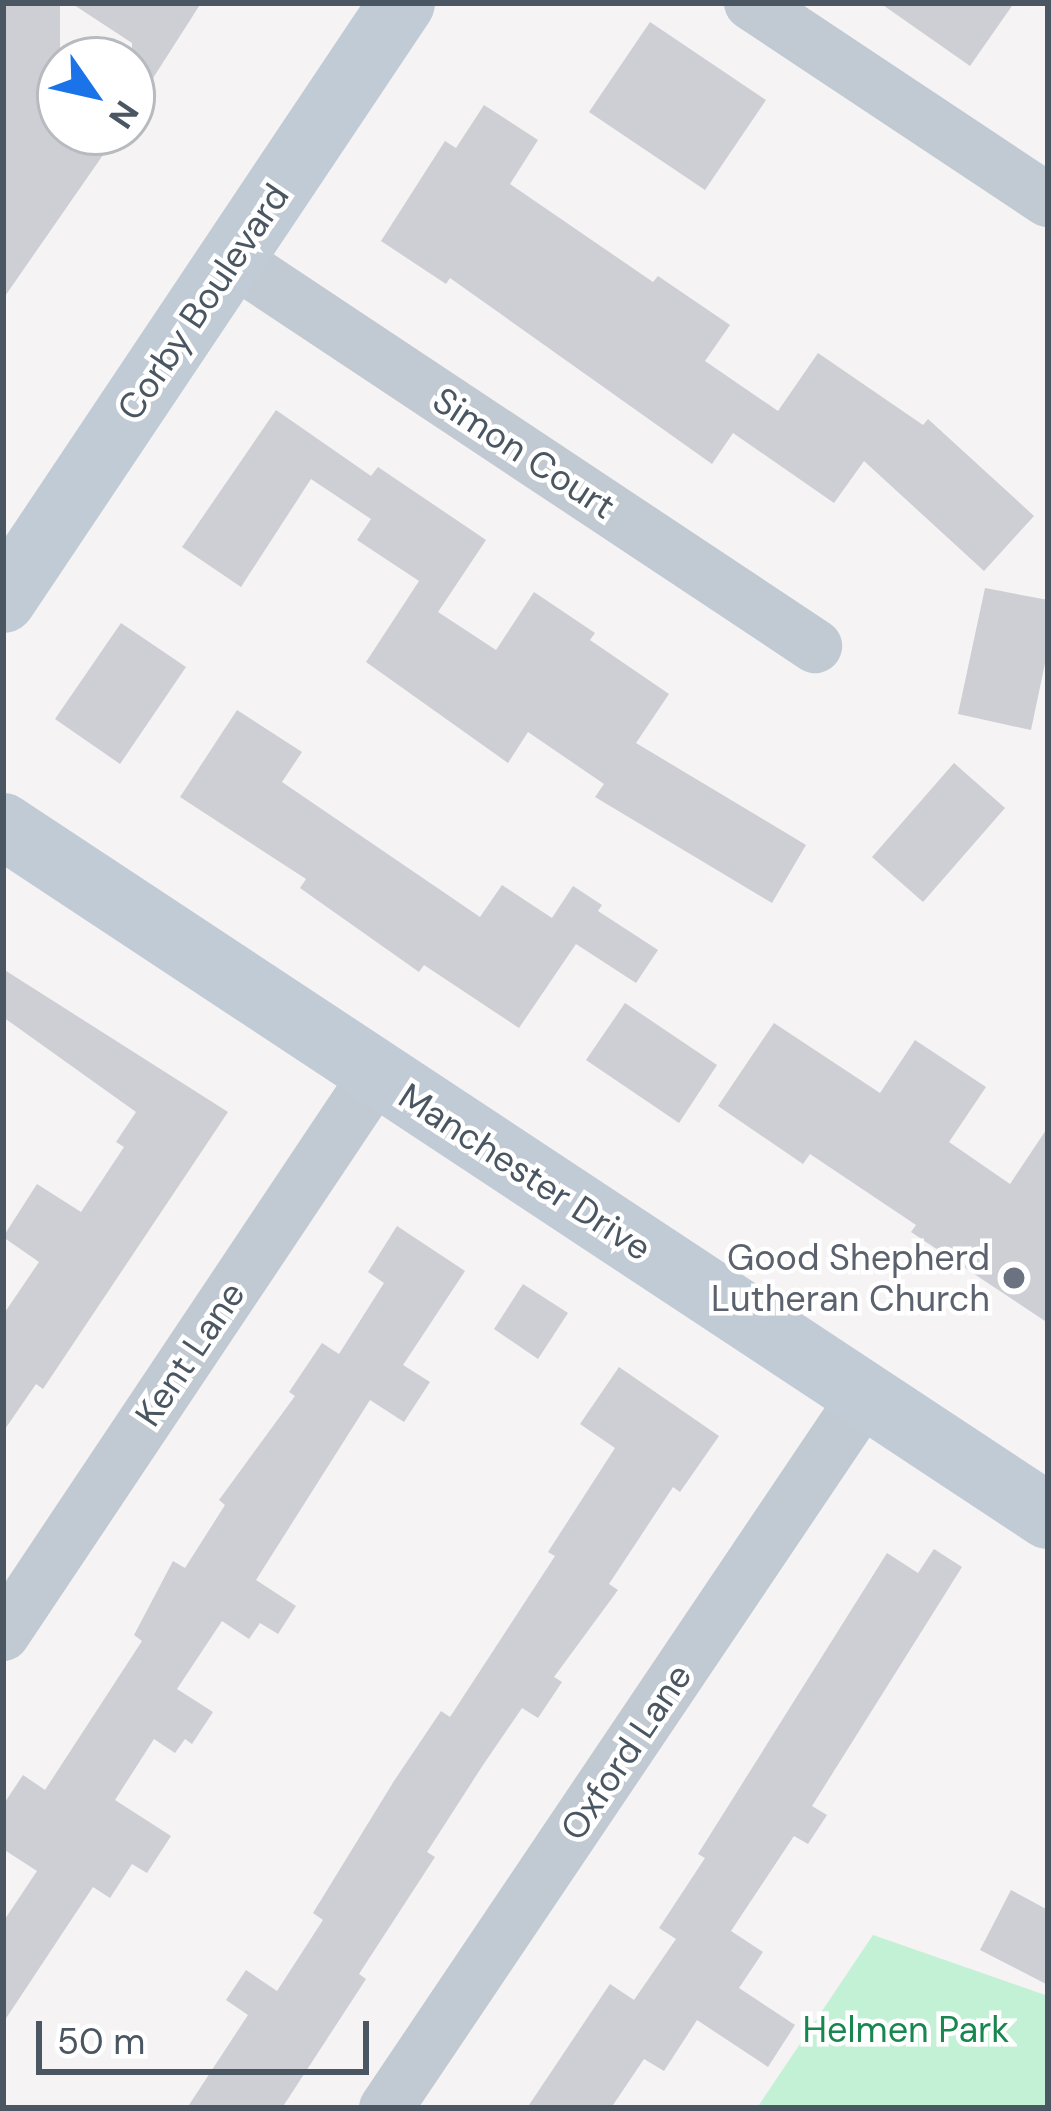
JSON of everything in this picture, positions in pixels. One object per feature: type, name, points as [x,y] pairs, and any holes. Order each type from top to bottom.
[{"type":"street","name":"Corby Boulevard","points":[[3,600],[402,3]]},
{"type":"street","points":[[751,3],[1048,200]]},
{"type":"street","name":"Simon Court","points":[[232,259],[815,646]]},
{"type":"street","name":"Manchester Drive","points":[[3,826],[1048,1516]]},
{"type":"street","name":"Kent Lane","points":[[3,1634],[376,1074]]},
{"type":"street","name":"Oxford Lane","points":[[386,2108],[866,1396]]},
{"type":"green space","name":"Helmen Park","points":[[873,1935],[1048,1996],[1048,2108],[757,2108]]},
{"type":"building","points":[[3,3],[60,3],[60,36],[36,36],[36,156],[102,156],[3,299]]},
{"type":"building","points":[[71,3],[201,3],[156,73],[156,36],[121,36]]},
{"type":"building","points":[[880,3],[1014,3],[970,66]]},
{"type":"building","points":[[650,22],[766,100],[705,190],[589,112]]},
{"type":"building","points":[[484,105],[538,140],[510,184],[653,282],[658,276],[730,325],[705,361],[778,411],[818,353],[923,425],[928,419],[1034,516],[984,571],[864,461],[834,503],[733,433],[712,464],[450,278],[446,284],[381,241],[445,141],[456,148]]},
{"type":"building","points":[[276,410],[371,476],[378,467],[486,540],[438,612],[496,650],[534,592],[595,633],[590,640],[669,694],[636,743],[806,845],[772,903],[595,797],[604,784],[528,732],[508,763],[366,662],[419,581],[357,540],[371,519],[311,479],[241,587],[182,547]]},
{"type":"building","points":[[985,588],[1048,600],[1048,649],[1031,730],[958,714]]},
{"type":"building","points":[[121,623],[186,667],[120,764],[55,719]]},
{"type":"building","points":[[237,710],[302,752],[282,782],[480,917],[502,885],[552,918],[573,886],[602,905],[598,911],[658,950],[636,983],[576,944],[519,1028],[424,965],[419,972],[300,888],[306,879],[180,797]]},
{"type":"building","points":[[954,763],[1005,808],[923,902],[872,857]]},
{"type":"building","points":[[3,969],[228,1112],[43,1389],[36,1384],[3,1432],[3,1315],[39,1262],[3,1237],[37,1184],[81,1212],[124,1147],[116,1142],[136,1112],[3,1017]]},
{"type":"building","points":[[625,1003],[717,1065],[679,1123],[586,1060]]},
{"type":"building","points":[[774,1023],[880,1093],[915,1040],[986,1087],[949,1142],[1010,1184],[1048,1127],[1048,1323],[911,1232],[916,1225],[810,1154],[803,1164],[718,1106]]},
{"type":"building","points":[[397,1226],[465,1271],[403,1365],[430,1382],[404,1422],[370,1400],[256,1580],[296,1606],[278,1634],[260,1623],[249,1639],[222,1621],[177,1689],[213,1712],[192,1744],[185,1739],[175,1753],[154,1739],[115,1800],[171,1836],[147,1873],[132,1864],[110,1898],[93,1887],[3,2023],[3,1922],[37,1871],[3,1849],[3,1805],[23,1775],[45,1790],[142,1641],[134,1635],[173,1561],[185,1568],[225,1505],[219,1500],[295,1396],[289,1392],[322,1343],[339,1354],[384,1283],[368,1272]]},
{"type":"building","points":[[523,1284],[568,1313],[538,1359],[494,1329]]},
{"type":"building","points":[[619,1367],[719,1436],[680,1492],[673,1487],[609,1584],[618,1590],[554,1677],[562,1682],[538,1718],[522,1708],[483,1765],[427,1852],[435,1857],[359,1974],[366,1979],[282,2108],[187,2108],[248,2015],[226,2000],[246,1970],[277,1991],[323,1920],[313,1913],[394,1781],[441,1711],[450,1717],[555,1556],[548,1552],[615,1448],[580,1424]]},
{"type":"building","points":[[934,1549],[962,1567],[812,1806],[827,1815],[808,1844],[794,1836],[731,1931],[763,1952],[739,1988],[795,2025],[768,2067],[697,2020],[664,2071],[644,2059],[611,2108],[527,2108],[610,1984],[634,2000],[676,1939],[659,1928],[705,1858],[698,1854],[887,1553],[918,1573]]},
{"type":"building","points":[[1011,1890],[1048,1910],[1048,1985],[980,1950]]},
{"type":"place","name":"Good Shepherd Lutheran Church","points":[[1014,1278]]}]
